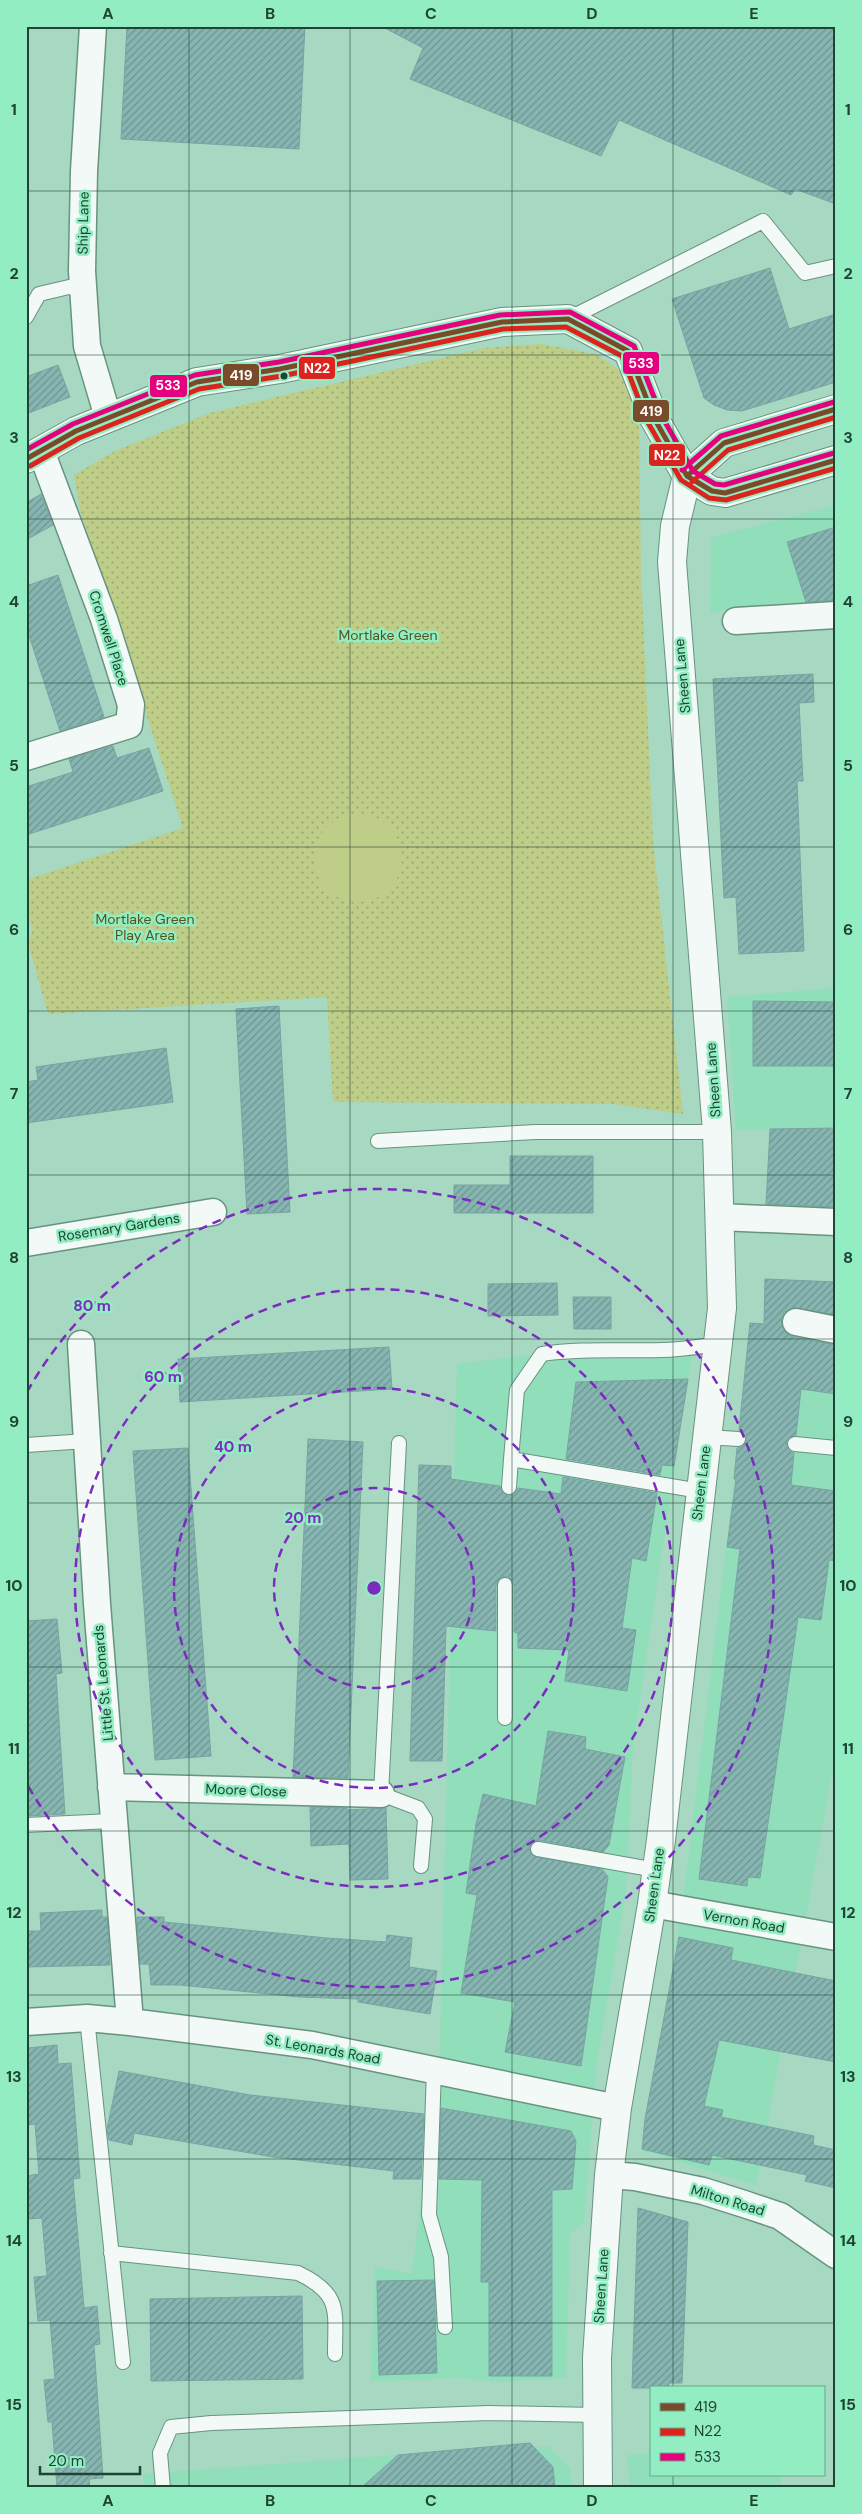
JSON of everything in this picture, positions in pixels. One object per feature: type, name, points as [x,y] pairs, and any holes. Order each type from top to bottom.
[{"type":"main road","points":[[34,455],[76,431],[197,382],[280,369],[502,322],[568,319],[628,351],[654,418],[687,476],[712,491],[725,493],[836,460]]},
{"type":"main road","points":[[687,476],[724,443],[836,409]]},
{"type":"main road","name":"Sheen Lane","points":[[598,2488],[597,2358],[609,2175],[617,2108],[652,1904],[677,1712],[722,1308],[717,1132],[672,562],[675,526],[687,476]]},
{"type":"street","name":"Ship Lane","points":[[93,26],[84,172],[83,289],[87,346],[108,417]]},
{"type":"street","name":"Cromwell Place","points":[[26,757],[130,726],[131,705],[104,619],[34,455]]},
{"type":"street","points":[[736,621],[836,615]]},
{"type":"street","name":"Rosemary Gardens","points":[[26,1243],[213,1212]]},
{"type":"street","points":[[720,1217],[836,1222]]},
{"type":"street","points":[[796,1322],[836,1330]]},
{"type":"street","name":"Little St. Leonards","points":[[81,1344],[96,1604],[111,1787],[112,1821],[130,2022]]},
{"type":"street","name":"Moore Close","points":[[111,1787],[381,1794]]},
{"type":"street","name":"Vernon Road","points":[[652,1904],[836,1937]]},
{"type":"street","name":"St. Leonards Road","points":[[26,2022],[88,2018],[312,2045],[617,2108]]},
{"type":"street","name":"Milton Road","points":[[609,2175],[645,2179],[703,2191],[780,2216],[836,2256]]},
{"type":"lane","points":[[568,319],[763,221],[805,273],[836,266]]},
{"type":"lane","points":[[26,317],[39,294],[69,288],[83,289]]},
{"type":"lane","points":[[378,1141],[536,1132],[717,1132]]},
{"type":"lane","points":[[509,1487],[517,1390],[542,1354],[568,1350],[692,1349],[718,1343]]},
{"type":"lane","points":[[707,1436],[738,1439]]},
{"type":"lane","points":[[26,1444],[87,1441]]},
{"type":"lane","points":[[399,1443],[381,1794],[418,1808],[425,1819],[421,1866]]},
{"type":"lane","points":[[795,1444],[836,1448]]},
{"type":"lane","points":[[511,1459],[700,1492]]},
{"type":"lane","points":[[505,1585],[505,1718]]},
{"type":"lane","points":[[26,1825],[112,1821]]},
{"type":"lane","points":[[538,1849],[656,1870]]},
{"type":"lane","points":[[88,2018],[122,2362]]},
{"type":"lane","points":[[434,2069],[429,2215],[442,2258],[445,2327]]},
{"type":"lane","points":[[111,2253],[298,2273],[318,2282],[327,2292],[335,2309],[335,2354]]},
{"type":"lane","points":[[163,2488],[160,2453],[171,2427],[211,2423],[489,2413],[597,2414]]},
{"type":"shaded area","points":[[836,505],[836,605],[710,612],[711,538]]},
{"type":"shaded area","points":[[836,988],[836,1127],[736,1130],[727,997]]},
{"type":"shaded area","points":[[752,1335],[836,1348],[836,1753],[756,2185],[643,2151],[683,1901]]},
{"type":"shaded area","points":[[692,1353],[633,1745],[626,1891],[596,2070],[584,2222],[570,2234],[566,2378],[501,2382],[460,2378],[371,2381],[375,2267],[412,2274],[440,2050],[457,1364],[542,1354]]},
{"type":"shaded area","points":[[548,2446],[571,2469],[571,2488],[144,2488],[143,2474],[451,2451],[487,2451]]},
{"type":"shaded area","points":[[650,2453],[650,2476],[781,2476],[782,2488],[630,2488],[627,2455]]},
{"type":"green space","name":"Mortlake Green","points":[[541,344],[596,354],[626,375],[639,416],[641,574],[653,841],[683,1114],[613,1104],[333,1102],[327,997],[48,1014],[28,943],[33,928],[26,915],[26,880],[183,828],[80,510],[74,475],[115,451],[210,413],[484,348]]},
{"type":"green space","points":[[358,814],[375,817],[383,821],[395,833],[399,841],[402,858],[399,875],[395,883],[383,895],[375,899],[358,902],[341,899],[333,895],[321,883],[317,875],[314,858],[317,841],[321,833],[333,821],[341,817]]},
{"type":"building","points":[[127,26],[305,26],[299,149],[121,139]]},
{"type":"building","points":[[381,26],[836,26],[836,204],[795,189],[791,195],[619,120],[601,156],[410,79],[423,48]]},
{"type":"building","points":[[770,268],[789,329],[836,314],[836,382],[742,411],[727,410],[714,405],[704,398],[672,299]]},
{"type":"building","points":[[58,365],[70,397],[26,414],[26,377]]},
{"type":"building","points":[[41,494],[53,525],[26,540],[26,503]]},
{"type":"building","points":[[836,527],[836,600],[806,602],[787,542]]},
{"type":"building","points":[[58,575],[104,717],[60,731],[26,626],[26,586]]},
{"type":"building","points":[[813,674],[814,702],[799,703],[803,781],[797,781],[804,951],[739,954],[736,897],[724,898],[713,679]]},
{"type":"building","points":[[113,746],[117,758],[149,748],[163,791],[26,835],[26,787],[73,772],[69,759]]},
{"type":"building","points":[[753,1001],[836,1002],[836,1066],[753,1066]]},
{"type":"building","points":[[279,1006],[290,1212],[247,1214],[236,1009]]},
{"type":"building","points":[[166,1048],[173,1102],[26,1123],[26,1082],[38,1080],[36,1067]]},
{"type":"building","points":[[836,1128],[836,1207],[766,1204],[770,1129]]},
{"type":"building","points":[[510,1156],[593,1156],[593,1213],[454,1213],[454,1185],[510,1185]]},
{"type":"building","points":[[765,1279],[836,1282],[836,1315],[792,1308],[784,1312],[781,1320],[786,1333],[793,1337],[836,1345],[836,1394],[801,1389],[796,1435],[788,1439],[786,1444],[790,1451],[794,1453],[791,1485],[836,1491],[836,1561],[829,1560],[821,1620],[798,1617],[760,1878],[748,1877],[747,1886],[699,1879],[740,1549],[727,1547],[736,1479],[734,1479],[737,1448],[742,1447],[747,1440],[746,1435],[739,1430],[750,1323],[764,1324]]},
{"type":"building","points":[[557,1283],[558,1315],[488,1316],[488,1284]]},
{"type":"building","points":[[573,1297],[611,1297],[611,1329],[574,1329]]},
{"type":"building","points":[[389,1347],[392,1389],[180,1402],[178,1359]]},
{"type":"building","points":[[688,1379],[674,1466],[662,1465],[660,1475],[566,1459],[576,1382]]},
{"type":"building","points":[[308,1439],[363,1442],[348,1778],[293,1777]]},
{"type":"building","points":[[188,1448],[211,1756],[155,1760],[133,1451]]},
{"type":"building","points":[[419,1465],[451,1466],[451,1479],[500,1486],[501,1491],[508,1496],[513,1495],[518,1488],[561,1494],[563,1477],[657,1493],[646,1561],[632,1558],[622,1628],[636,1630],[627,1691],[565,1681],[569,1650],[518,1648],[518,1633],[514,1632],[514,1585],[509,1577],[501,1577],[496,1585],[496,1631],[446,1626],[442,1761],[410,1761]]},
{"type":"building","points":[[57,1619],[62,1673],[56,1674],[65,1814],[26,1816],[26,1621]]},
{"type":"building","points":[[548,1731],[586,1737],[585,1749],[625,1757],[609,1845],[603,1852],[539,1840],[532,1843],[529,1848],[532,1855],[536,1857],[602,1869],[608,1877],[581,2066],[505,2052],[515,2002],[461,1993],[477,1895],[466,1893],[476,1824],[483,1794],[536,1806]]},
{"type":"building","points":[[310,1807],[347,1808],[347,1810],[386,1808],[388,1879],[350,1880],[349,1844],[311,1846]]},
{"type":"building","points":[[102,1910],[102,1917],[107,1917],[110,1965],[26,1967],[26,1931],[41,1931],[40,1913]]},
{"type":"building","points":[[137,1917],[164,1917],[164,1922],[327,1938],[386,1942],[387,1935],[412,1938],[409,1967],[437,1971],[430,2014],[358,2002],[358,1999],[299,1997],[180,1985],[151,1985],[149,1964],[140,1964]]},
{"type":"building","points":[[679,1937],[733,1948],[731,1960],[836,1981],[836,2062],[719,2040],[704,2106],[723,2110],[721,2117],[814,2136],[813,2145],[836,2150],[836,2188],[805,2181],[807,2175],[712,2155],[709,2165],[642,2149],[645,2119]]},
{"type":"building","points":[[57,2045],[58,2064],[71,2063],[80,2178],[73,2179],[84,2308],[97,2306],[100,2344],[94,2345],[103,2478],[89,2479],[90,2488],[57,2488],[52,2422],[48,2422],[44,2380],[55,2379],[50,2320],[38,2321],[34,2277],[47,2276],[42,2218],[29,2219],[26,2192],[26,2176],[39,2174],[35,2124],[26,2125],[26,2079],[30,2078],[28,2048]]},
{"type":"building","points":[[119,2071],[250,2095],[424,2114],[421,2179],[393,2179],[394,2171],[273,2157],[134,2133],[132,2145],[109,2140],[107,2129]]},
{"type":"building","points":[[441,2108],[571,2131],[576,2141],[572,2189],[552,2190],[552,2376],[489,2376],[489,2282],[481,2282],[482,2180],[439,2179]]},
{"type":"building","points":[[638,2208],[688,2222],[682,2383],[669,2383],[668,2386],[650,2386],[650,2388],[632,2388]]},
{"type":"building","points":[[434,2280],[437,2373],[379,2375],[377,2281]]},
{"type":"building","points":[[302,2296],[303,2379],[151,2381],[150,2299]]},
{"type":"building","points":[[530,2443],[553,2467],[555,2488],[361,2488],[398,2455]]},
{"type":"transit line","name":"533","points":[[26,450],[73,424],[195,375],[279,362],[500,315],[570,312],[634,346],[661,415],[693,471],[715,484],[724,485],[834,453]]},
{"type":"transit line","name":"419","points":[[26,459],[76,431],[197,382],[280,369],[502,322],[568,319],[628,351],[654,418],[687,476],[712,491],[725,493],[836,460]]},
{"type":"transit line","name":"N22","points":[[30,466],[79,438],[199,389],[282,376],[503,329],[566,327],[622,356],[647,421],[681,480],[709,498],[726,500],[836,468]]},
{"type":"transit line","name":"533","points":[[682,470],[721,436],[834,402]]},
{"type":"transit line","name":"419","points":[[687,476],[724,443],[836,409]]},
{"type":"transit line","name":"N22","points":[[692,482],[728,450],[836,417]]},
{"type":"park label","name":"Mortlake Green Play Area","points":[[145,928]]}]
